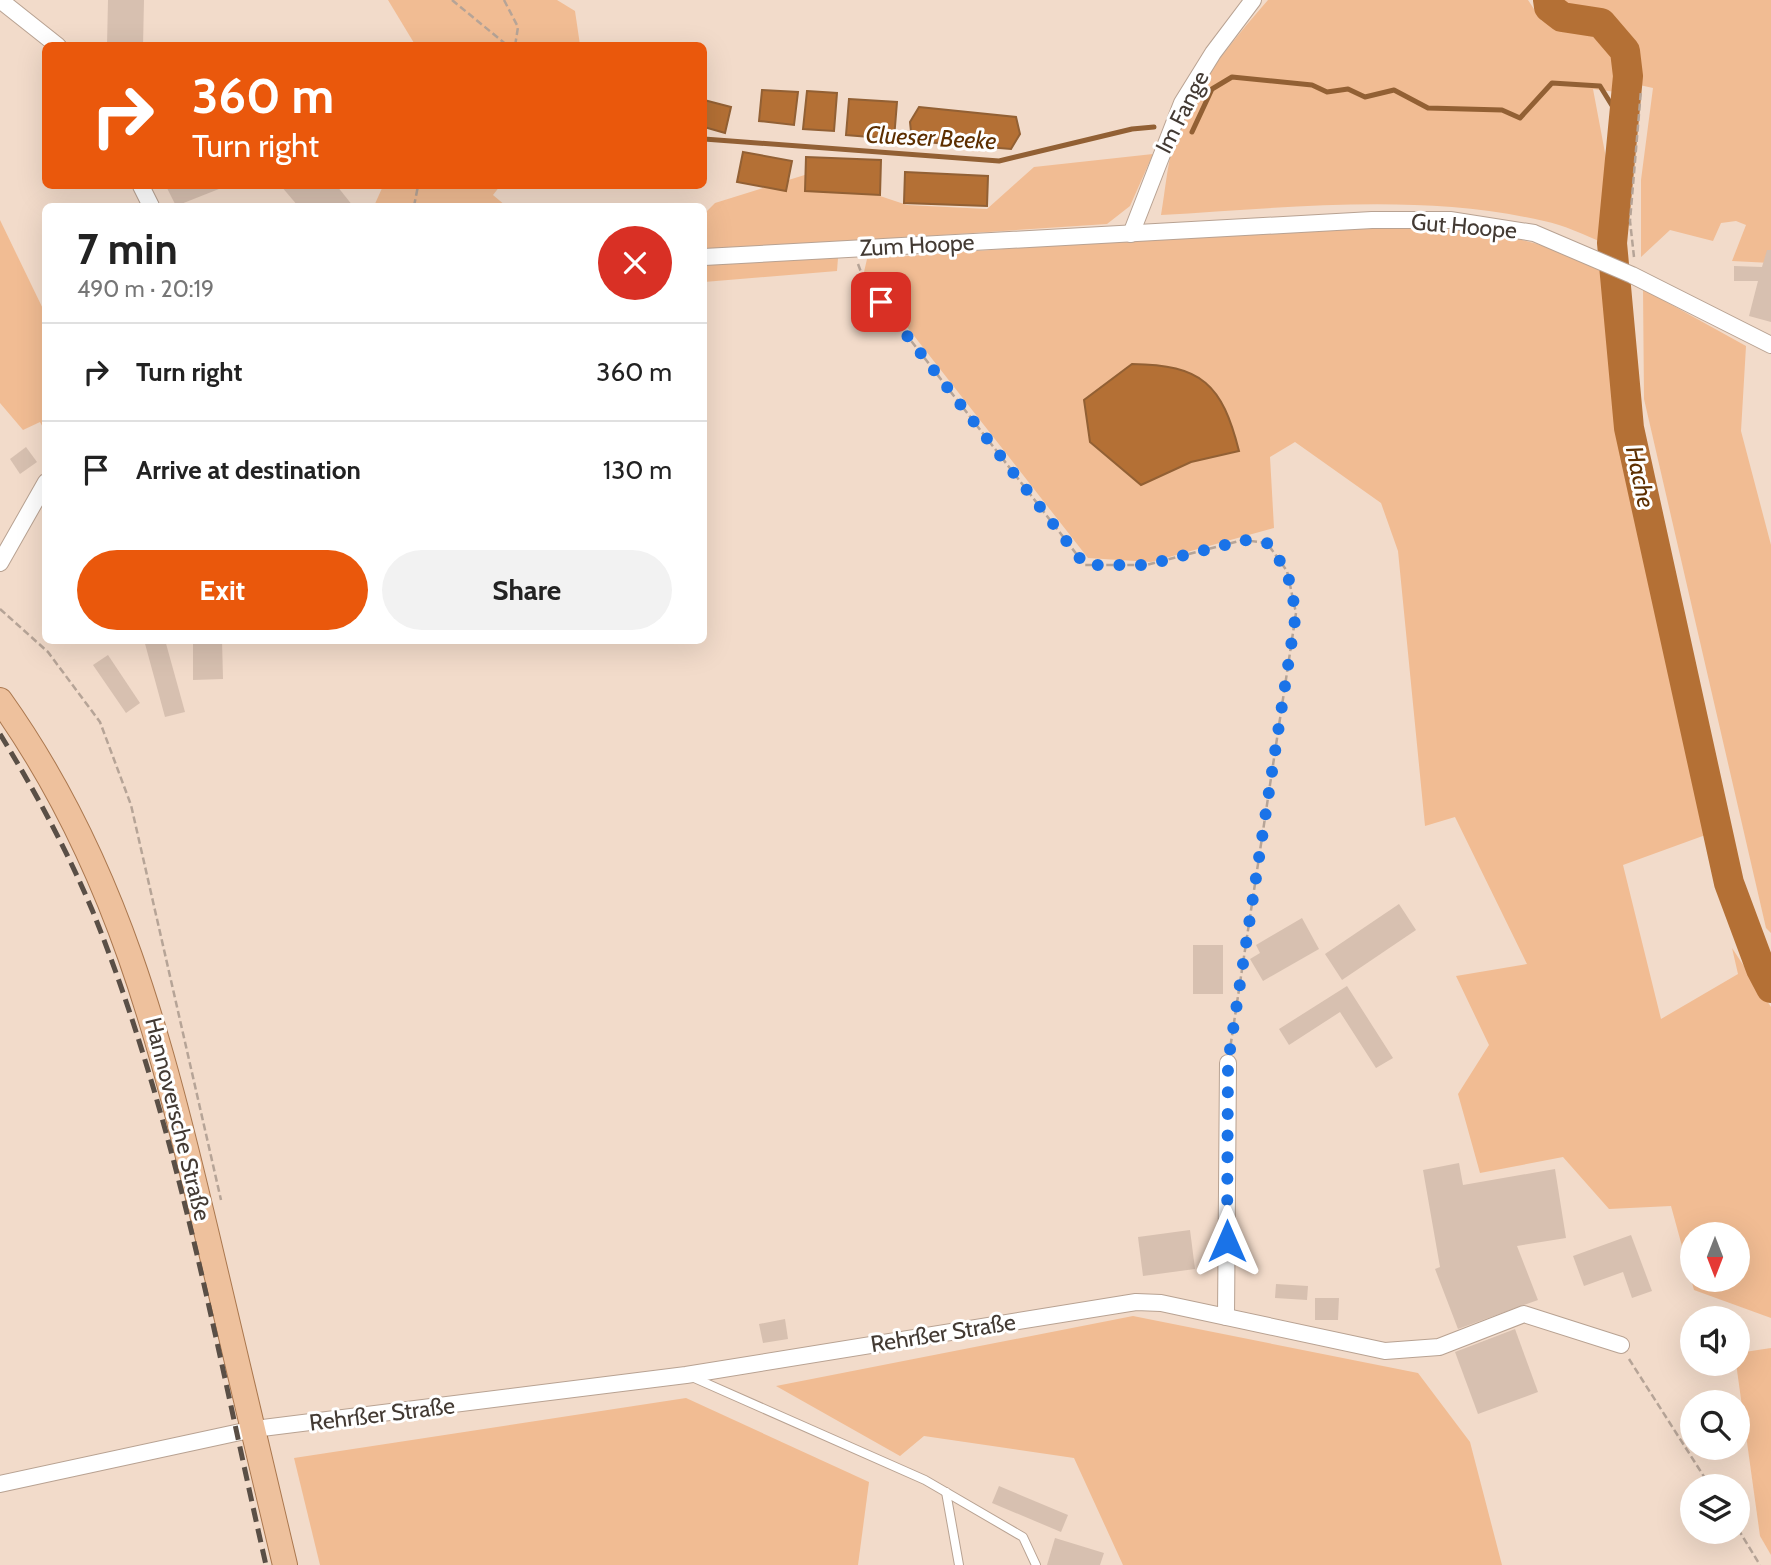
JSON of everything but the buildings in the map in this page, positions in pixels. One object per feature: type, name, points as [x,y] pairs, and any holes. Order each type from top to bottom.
[{"type":"main road","name":"Hannoversche Straße","points":[[0,700],[66,806],[104,886],[135,964],[167,1068],[285,1565]]},
{"type":"street","name":"Im Fange","points":[[1131,234],[1182,103],[1213,53],[1253,0]]},
{"type":"street","points":[[0,1],[53,42]]},
{"type":"street","name":"Gut Hoope","points":[[1131,234],[1372,220],[1450,220],[1534,233],[1630,273],[1771,345]]},
{"type":"street","name":"Zum Hoope","points":[[707,257],[1131,234]]},
{"type":"street","points":[[0,563],[42,489]]},
{"type":"street","points":[[1226,1317],[1228,1063]]},
{"type":"street","name":"Rehrßer Straße","points":[[0,1484],[254,1429],[686,1375],[1136,1302],[1161,1303],[1385,1351],[1439,1347],[1524,1314],[1621,1345]]},
{"type":"lane","points":[[686,1375],[946,1492],[1023,1537],[1036,1565]]},
{"type":"lane","points":[[946,1492],[959,1565]]},
{"type":"path","points":[[452,0],[503,42]]},
{"type":"path","points":[[504,0],[518,27],[516,42]]},
{"type":"path","points":[[1630,273],[1634,247],[1630,221],[1641,90]]},
{"type":"path","points":[[864,280],[1085,565],[1146,565],[1244,540],[1267,543],[1287,571],[1296,613],[1228,1063]]},
{"type":"path","points":[[1621,1345],[1702,1474]]},
{"type":"path","points":[[1747,1544],[1760,1565]]},
{"type":"shaded area","points":[[388,0],[557,0],[575,11],[580,42],[413,42]]},
{"type":"shaded area","points":[[1268,0],[1528,0],[1542,21],[1588,31],[1613,58],[1616,92],[1593,89],[1612,190],[1604,243],[1544,221],[1449,207],[1353,204],[1161,215],[1173,145],[1181,124],[1213,68]]},
{"type":"shaded area","points":[[1555,0],[1771,0],[1771,263],[1732,261],[1746,225],[1736,221],[1721,223],[1713,241],[1670,230],[1641,257],[1641,180],[1653,88],[1635,84],[1633,50],[1604,16],[1588,10],[1560,6]]},
{"type":"shaded area","points":[[1153,154],[1130,206],[1107,224],[707,251],[707,211],[715,203],[811,173],[907,205],[987,209],[1034,167]]},
{"type":"shaded area","points":[[382,189],[498,189],[493,195],[502,203],[375,203]]},
{"type":"shaded area","points":[[0,220],[42,307],[42,426],[40,422],[23,430],[0,403]]},
{"type":"shaded area","points":[[1373,227],[1462,231],[1515,238],[1600,269],[1609,303],[1624,455],[1711,833],[1623,865],[1661,1019],[1738,974],[1732,948],[1771,1007],[1771,1318],[1750,1310],[1750,1306],[1738,1306],[1700,1292],[1750,1292],[1750,1222],[1680,1222],[1680,1239],[1671,1206],[1609,1209],[1563,1157],[1480,1173],[1458,1094],[1489,1045],[1456,976],[1527,964],[1455,817],[1425,826],[1398,551],[1381,503],[1295,442],[1270,457],[1274,528],[1151,562],[1088,558],[864,272],[867,259],[1130,240]]},
{"type":"shaded area","points":[[838,258],[837,271],[707,282],[707,264]]},
{"type":"shaded area","points":[[1643,289],[1746,346],[1741,431],[1771,545],[1771,933],[1766,928],[1644,399]]},
{"type":"shaded area","points":[[1133,1316],[1418,1373],[1470,1442],[1502,1565],[1123,1565],[1074,1458],[924,1436],[900,1456],[776,1386]]},
{"type":"shaded area","points":[[1771,1348],[1771,1555],[1760,1536],[1749,1460],[1750,1390],[1740,1390],[1738,1376],[1750,1376],[1750,1351]]},
{"type":"shaded area","points":[[686,1398],[869,1482],[858,1565],[320,1565],[294,1458]]},
{"type":"water","points":[[762,90],[798,92],[794,125],[759,121]]},
{"type":"water","points":[[807,91],[837,93],[834,131],[803,129]]},
{"type":"water","points":[[849,99],[897,102],[894,139],[846,135]]},
{"type":"water","points":[[707,101],[731,107],[725,133],[707,128]]},
{"type":"water","points":[[919,107],[1016,117],[1020,134],[1011,149],[912,141],[910,122]]},
{"type":"water","points":[[743,152],[792,161],[786,191],[737,182]]},
{"type":"water","points":[[806,157],[881,160],[880,195],[805,191]]},
{"type":"water","points":[[905,172],[988,176],[987,206],[904,203]]},
{"type":"water","points":[[1132,364],[1176,369],[1192,374],[1205,383],[1225,409],[1239,451],[1191,462],[1141,485],[1090,442],[1084,400]]},
{"type":"waterway","name":"Hache","points":[[1548,0],[1549,7],[1562,17],[1601,23],[1625,51],[1628,76],[1612,243],[1629,428],[1729,883],[1761,969],[1771,988]]},
{"type":"waterway","name":"Clueser Beeke","points":[[1192,132],[1212,89],[1232,77],[1312,85],[1327,92],[1348,89],[1365,97],[1394,90],[1428,108],[1502,110],[1520,118],[1552,83],[1600,86],[1616,112],[1624,115]]},
{"type":"waterway","name":"Clueser Beeke","points":[[707,139],[999,161],[1132,129],[1154,127]]},
{"type":"railway","points":[[0,734],[50,821],[83,889],[122,991],[148,1071],[192,1235],[266,1565]]},
{"type":"route","points":[[881,302],[1085,565],[1146,565],[1244,540],[1267,543],[1287,571],[1296,613],[1228,1063],[1227,1241]]}]
